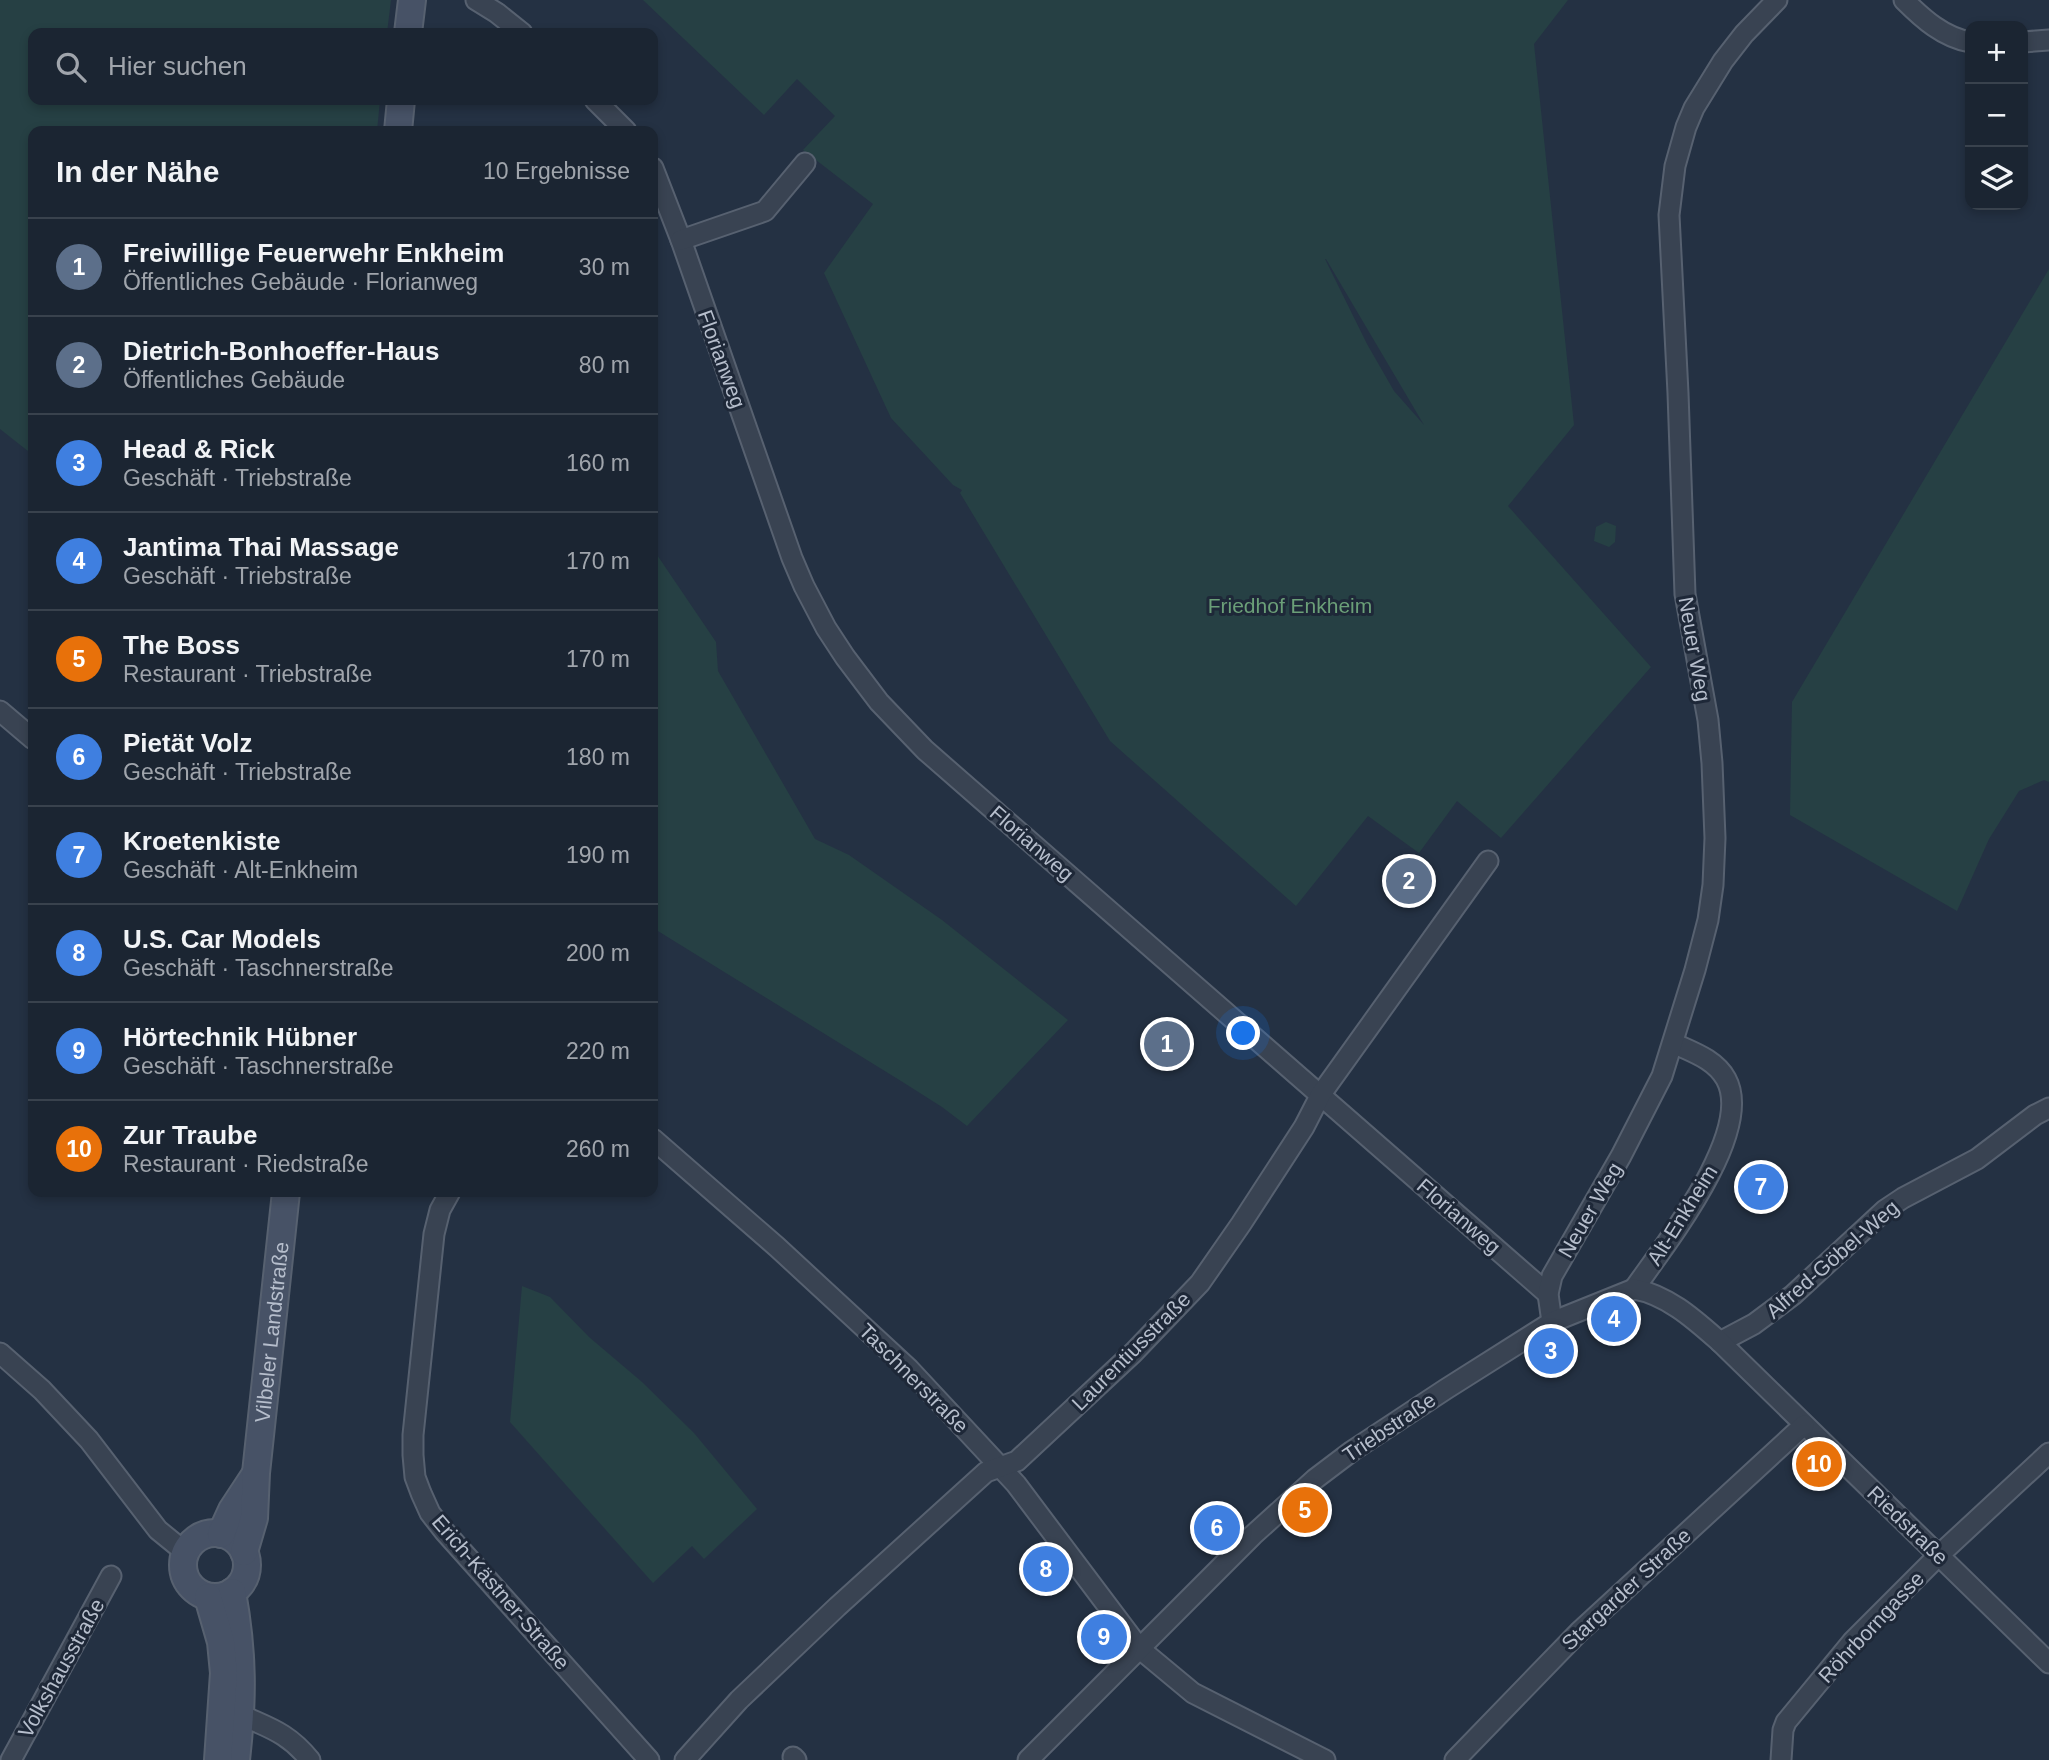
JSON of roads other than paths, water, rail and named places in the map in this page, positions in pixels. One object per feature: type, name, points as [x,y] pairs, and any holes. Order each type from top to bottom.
[{"type":"main road","points":[[409,28],[412,0]]},
{"type":"main road","points":[[398,126],[401,105]]},
{"type":"main road","name":"Vilbeler Landstraße","points":[[220,1595],[244,1578],[244,1552],[254,1518],[256,1473],[285,1197]]},
{"type":"main road","name":"Vilbeler Landstraße","points":[[221,1534],[232,1510],[256,1473]]},
{"type":"main road","points":[[218,1760],[242,1661],[220,1595],[192,1588],[186,1580],[183,1561],[190,1545],[204,1535],[221,1534],[230,1537],[244,1552]]},
{"type":"main road","points":[[231,1709],[236,1760]]},
{"type":"street","points":[[476,0],[516,28]]},
{"type":"street","name":"Neuer Weg","points":[[1548,1294],[1552,1276],[1621,1156],[1662,1076],[1708,920],[1715,838],[1708,720],[1685,594],[1669,215],[1675,166],[1694,108],[1723,61],[1744,34],[1777,0]]},
{"type":"street","points":[[1904,0],[1946,35],[1965,41]]},
{"type":"street","points":[[2028,42],[2049,40]]},
{"type":"street","points":[[600,105],[621,126]]},
{"type":"street","points":[[681,240],[765,211],[805,163]]},
{"type":"street","name":"Florianweg","points":[[658,181],[792,558],[822,620],[845,657],[879,702],[925,750],[1548,1294]]},
{"type":"street","points":[[0,711],[28,735]]},
{"type":"street","name":"Laurentiusstraße","points":[[685,1760],[739,1700],[837,1607],[986,1472],[1017,1461],[1133,1353],[1200,1283],[1298,1137],[1321,1094],[1488,861]]},
{"type":"street","name":"Alt-Enkheim","points":[[1634,1289],[1673,1235],[1711,1174],[1726,1137],[1730,1116],[1731,1092],[1722,1073],[1710,1061],[1673,1043]]},
{"type":"street","name":"Alfred-Göbel-Weg","points":[[1720,1342],[1754,1324],[1793,1295],[1885,1210],[1977,1160],[2035,1115],[2049,1108]]},
{"type":"street","name":"Taschnerstraße","points":[[658,1143],[777,1247],[909,1369],[1016,1484],[1140,1649],[1193,1693],[1325,1760]]},
{"type":"street","name":"Erich-Kästner-Straße","points":[[447,1197],[440,1210],[434,1234],[413,1435],[415,1476],[421,1493],[430,1513],[443,1531],[649,1760]]},
{"type":"street","name":"Triebstraße","points":[[1028,1760],[1253,1535],[1315,1479],[1352,1451],[1552,1322],[1634,1289]]},
{"type":"street","name":"Riedstraße","points":[[1634,1289],[1665,1300],[1720,1342],[2049,1663]]},
{"type":"street","points":[[1548,1294],[1552,1322]]},
{"type":"street","points":[[0,1353],[42,1390],[89,1440],[158,1530],[185,1552]]},
{"type":"street","name":"Stargarder Straße","points":[[1455,1760],[1579,1632],[1804,1425]]},
{"type":"street","name":"Röhrborngasse","points":[[1781,1760],[1783,1730],[1790,1716],[1852,1642],[1939,1555],[2049,1453]]},
{"type":"street","name":"Volkshausstraße","points":[[11,1760],[111,1576]]},
{"type":"street","points":[[231,1709],[282,1733],[310,1760]]},
{"type":"place","name":"Dietrich-Bonhoeffer-Haus","points":[[1409,881]]},
{"type":"place","name":"Freiwillige Feuerwehr Enkheim","points":[[1167,1044]]},
{"type":"place","name":"Kroetenkiste","points":[[1761,1187]]},
{"type":"place","name":"Jantima Thai Massage","points":[[1614,1319]]},
{"type":"place","name":"Head & Rick","points":[[1551,1351]]},
{"type":"place","name":"Zur Traube","points":[[1819,1464]]},
{"type":"place","name":"The Boss","points":[[1305,1510]]},
{"type":"place","name":"Pietät Volz","points":[[1217,1528]]},
{"type":"place","name":"U.S. Car Models","points":[[1046,1569]]},
{"type":"place","name":"Hörtechnik Hübner","points":[[1104,1637]]},
{"type":"park label","name":"Friedhof Enkheim","points":[[1290,605]]}]
